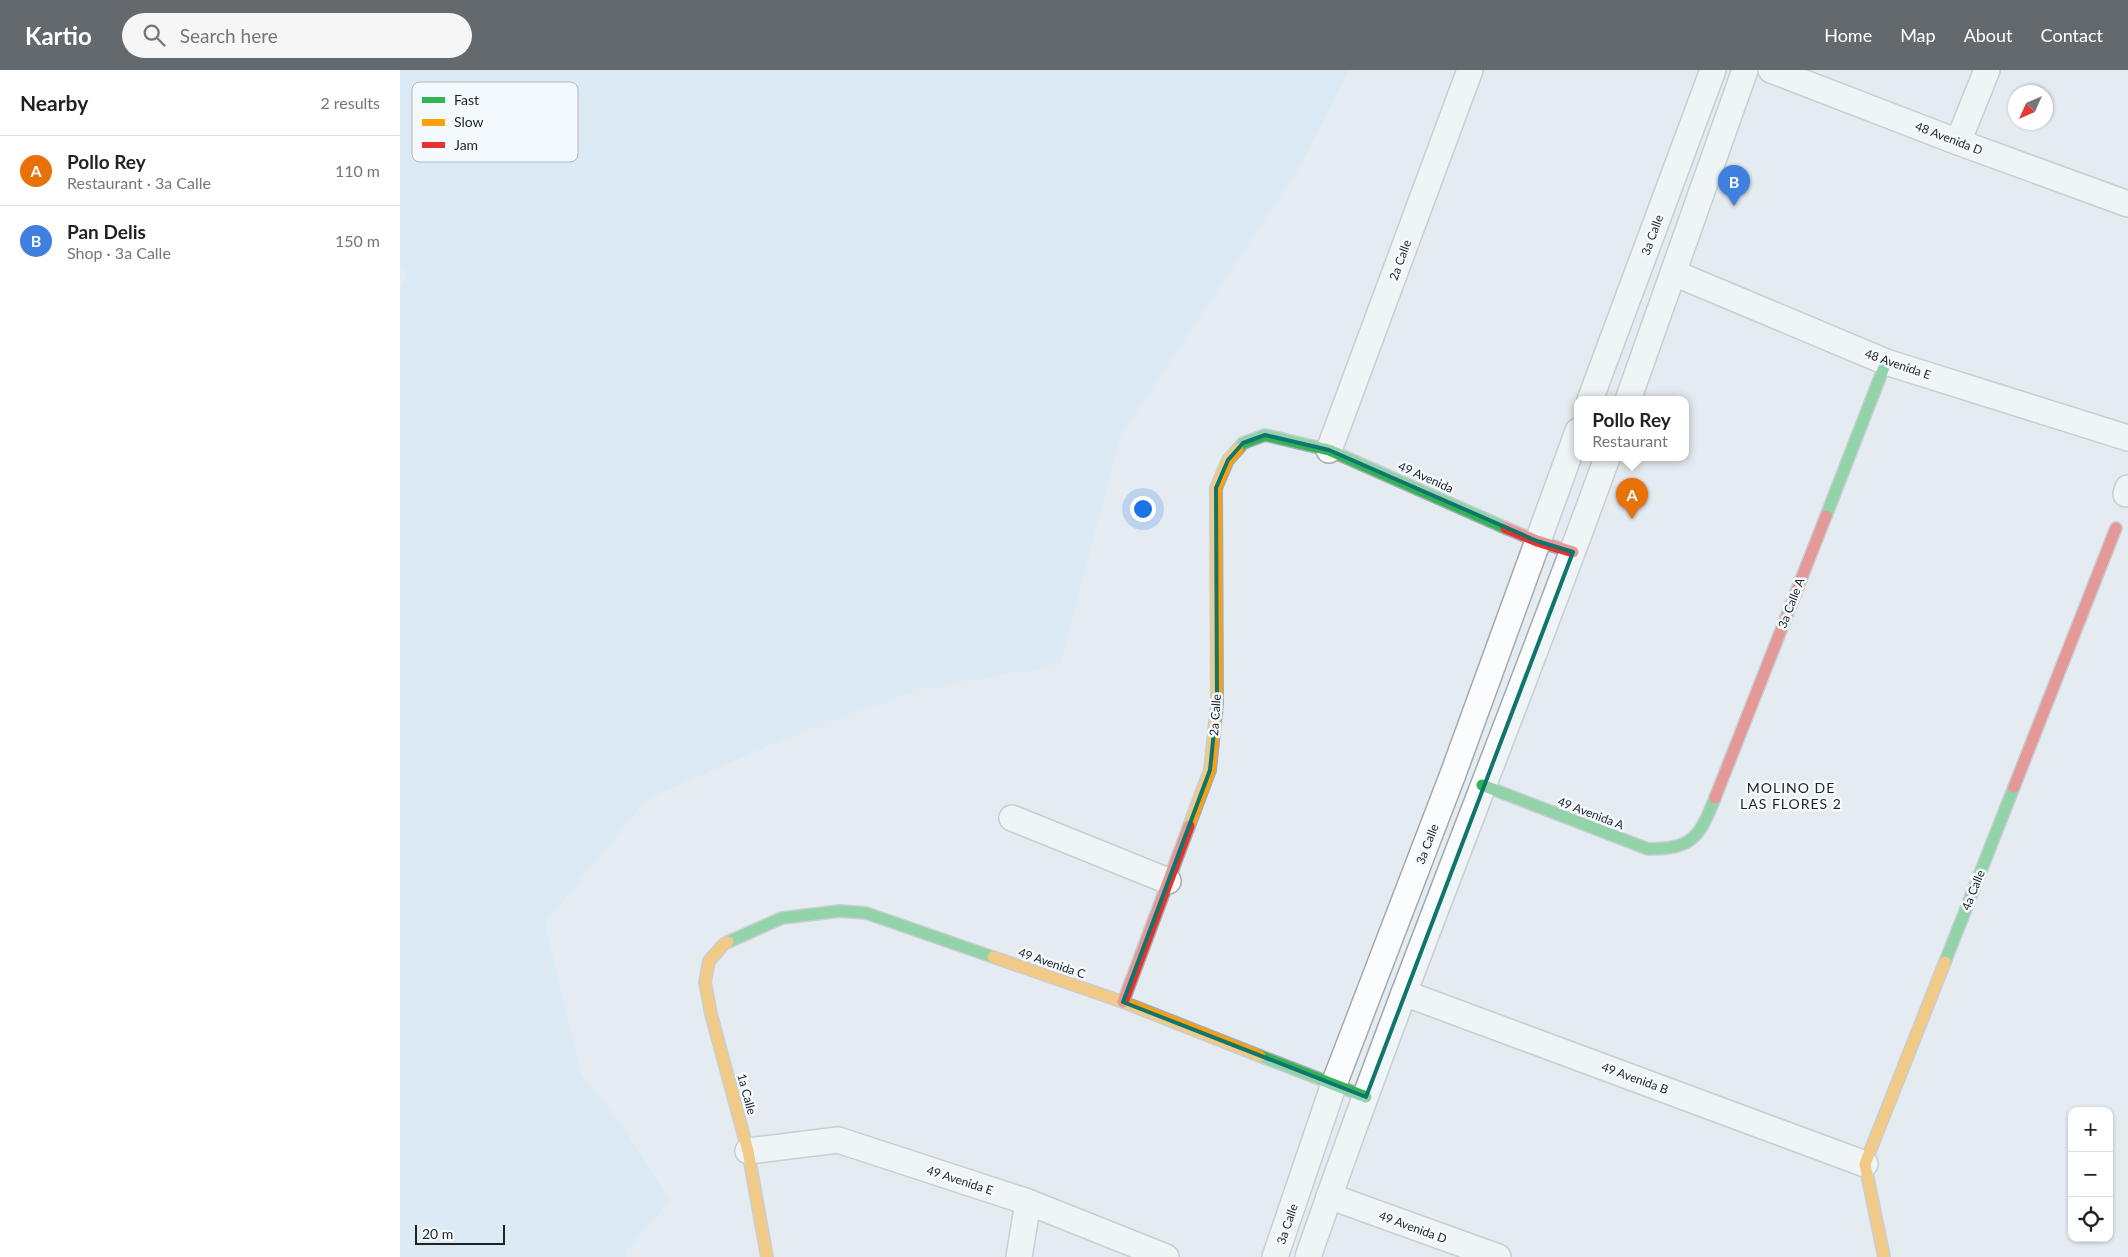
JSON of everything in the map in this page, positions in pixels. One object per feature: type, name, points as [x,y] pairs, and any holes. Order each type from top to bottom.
[{"type":"street","name":"2a Calle","points":[[1330,450],[1470,70]]},
{"type":"street","name":"3a Calle","points":[[1591,396],[1712,70]]},
{"type":"street","points":[[1629,396],[1745,70]]},
{"type":"street","name":"48 Avenida D","points":[[1771,70],[1958,142],[2128,204]]},
{"type":"street","points":[[1958,142],[1987,70]]},
{"type":"street","name":"48 Avenida E","points":[[1674,273],[1886,362],[2128,438]]},
{"type":"street","name":"3a Calle A","points":[[1692,842],[1710,808],[1886,362]]},
{"type":"street","name":"2a Calle","points":[[1123,1002],[1210,770],[1217,703],[1216,488],[1228,460],[1243,443],[1265,435]]},
{"type":"street","name":"49 Avenida","points":[[1265,435],[1330,450],[1537,541],[1573,552]]},
{"type":"street","name":"3a Calle","points":[[1275,1257],[1334,1084],[1453,774],[1574,442]]},
{"type":"street","points":[[1308,1257],[1404,993],[1573,552],[1606,461]]},
{"type":"street","name":"4a Calle","points":[[1865,1164],[2116,528]]},
{"type":"street","name":"49 Avenida A","points":[[1482,786],[1648,849],[1673,850],[1692,842]]},
{"type":"street","points":[[1012,818],[1168,881]]},
{"type":"street","name":"49 Avenida C","points":[[724,944],[782,918],[840,911],[866,914],[1123,1002],[1366,1097]]},
{"type":"street","name":"1a Calle","points":[[724,944],[709,961],[705,982],[711,1014],[748,1151],[767,1257]]},
{"type":"street","name":"49 Avenida B","points":[[1404,993],[1865,1164]]},
{"type":"street","name":"49 Avenida E","points":[[748,1151],[838,1140],[1028,1202],[1166,1257]]},
{"type":"street","points":[[1865,1164],[1884,1257]]},
{"type":"street","name":"49 Avenida D","points":[[1329,1196],[1498,1257]]},
{"type":"street","points":[[1019,1257],[1028,1202]]},
{"type":"highlighted area","points":[[1265,435],[1329,450],[1537,541],[1573,552],[1366,1097],[1123,1002],[1210,770],[1217,703],[1216,488],[1228,460],[1243,443]]},
{"type":"shaded area","points":[[400,70],[1349,70],[1299,168],[1121,435],[1060,665],[917,690],[789,737],[647,799],[545,923],[582,1076],[619,1120],[670,1201],[626,1252],[626,1257],[400,1257],[400,289],[407,274],[400,266]]},
{"type":"traffic: fast","points":[[1826,516],[1886,362]]},
{"type":"traffic: fast","points":[[1238,449],[1243,443],[1265,435],[1329,450],[1506,528]]},
{"type":"traffic: fast","points":[[1482,785],[1648,849],[1675,847],[1692,838],[1704,823],[1715,798]]},
{"type":"traffic: fast","points":[[1945,962],[2014,787]]},
{"type":"traffic: fast","points":[[728,942],[782,918],[840,911],[866,913],[993,957]]},
{"type":"traffic: fast","points":[[1260,1056],[1366,1097]]},
{"type":"traffic: slow","points":[[1189,826],[1210,770],[1217,703],[1216,488],[1228,460],[1238,449]]},
{"type":"traffic: slow","points":[[728,942],[709,961],[705,982],[711,1014],[748,1151],[767,1257]]},
{"type":"traffic: slow","points":[[993,957],[1123,1002],[1260,1056]]},
{"type":"traffic: slow","points":[[1884,1257],[1865,1164],[1945,962]]},
{"type":"traffic: jam","points":[[1715,798],[1826,516]]},
{"type":"traffic: jam","points":[[1506,528],[1537,541],[1573,552]]},
{"type":"traffic: jam","points":[[2014,787],[2116,528]]},
{"type":"traffic: jam","points":[[1123,1002],[1189,826]]},
{"type":"place","name":"Pan Delis","points":[[1734,206]]},
{"type":"place","name":"Pollo Rey","points":[[1632,519]]},
{"type":"district","name":"MOLINO DE LAS FLORES 2","points":[[1791,796]]}]
